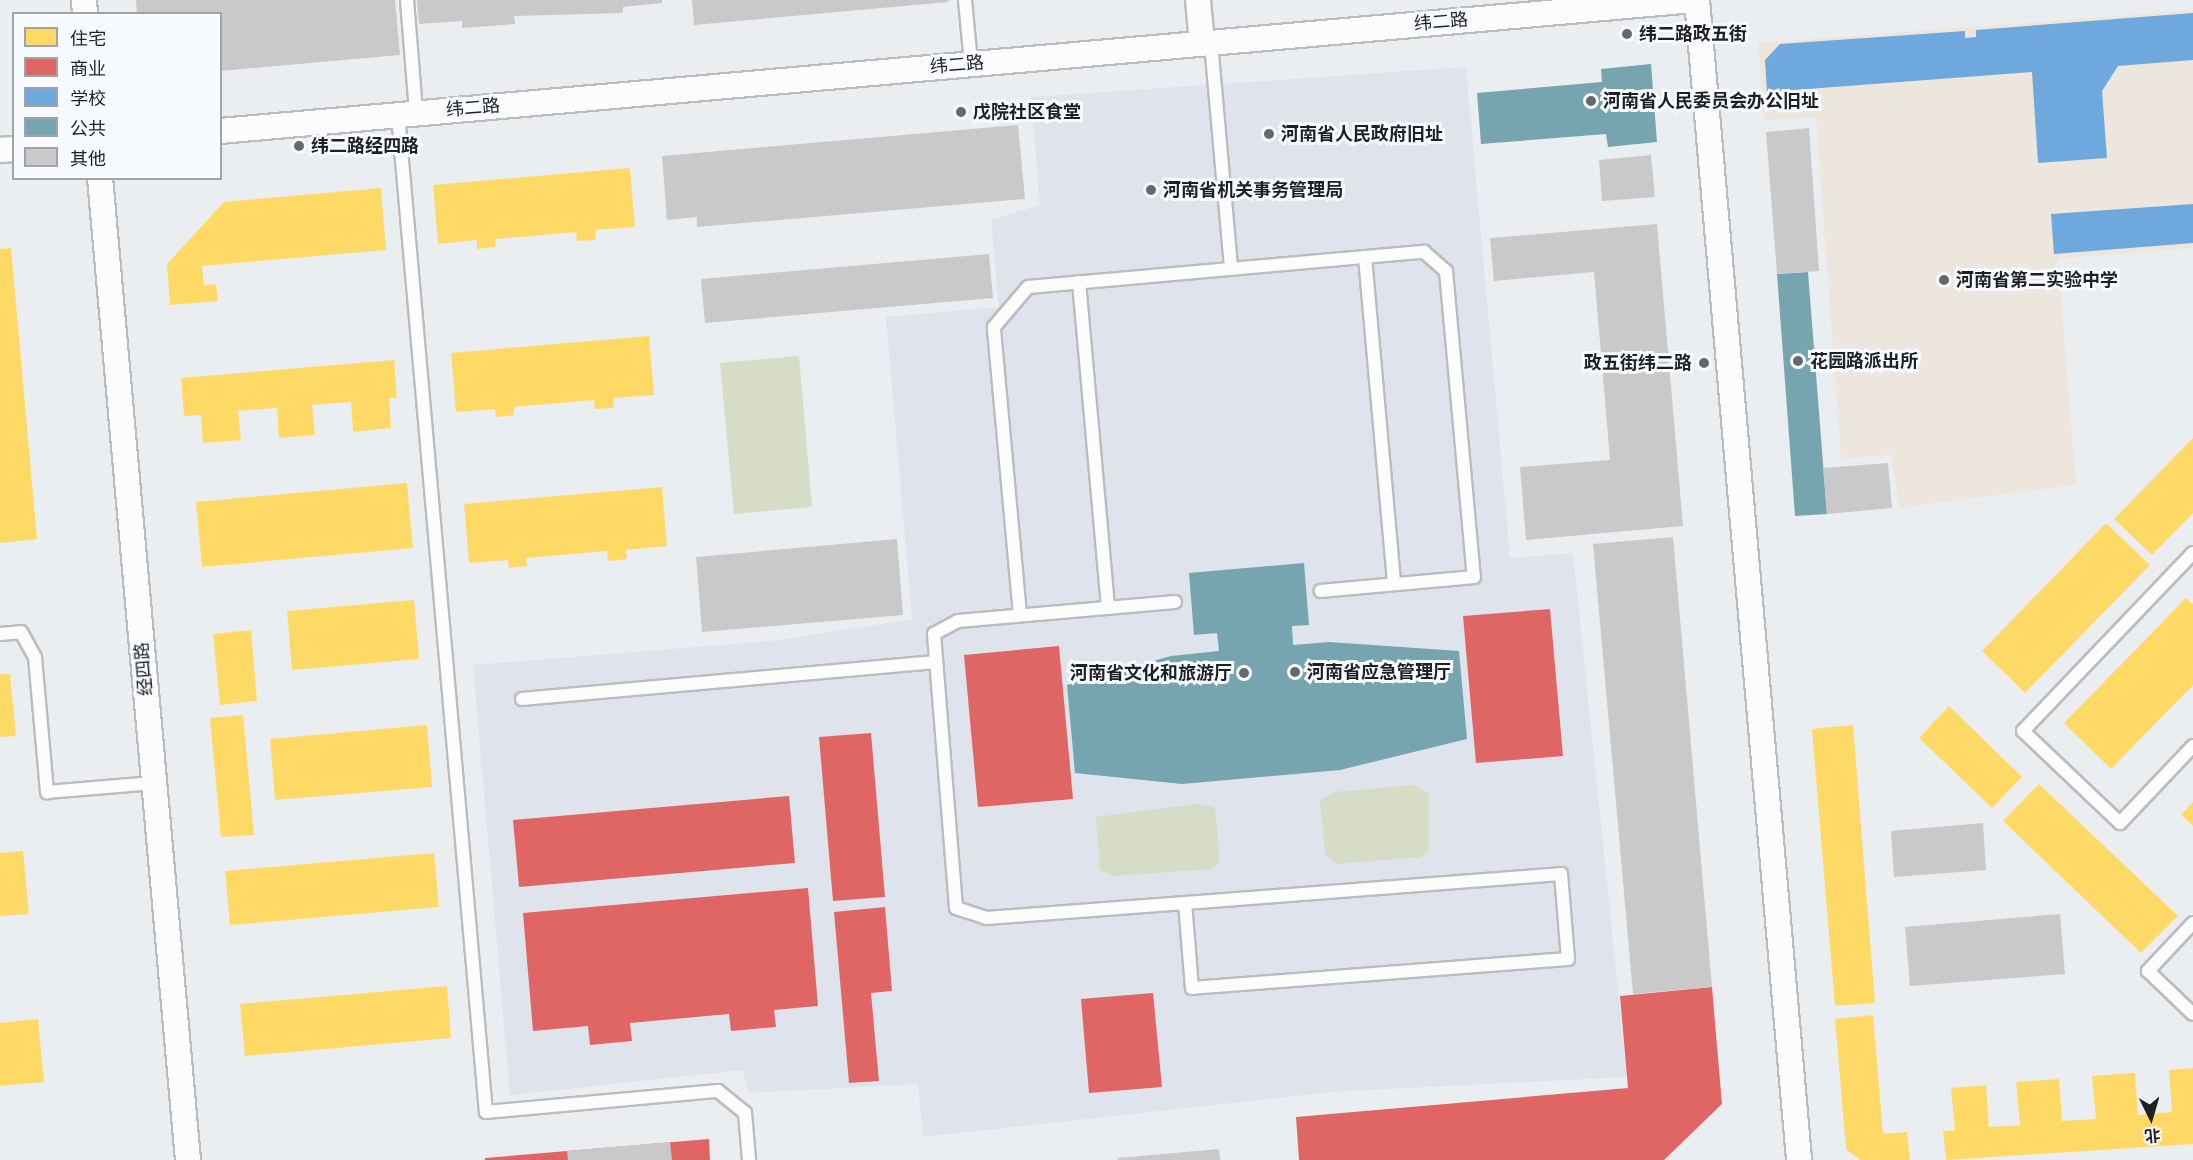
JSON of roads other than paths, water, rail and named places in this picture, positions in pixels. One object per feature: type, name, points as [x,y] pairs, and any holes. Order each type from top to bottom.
[{"type":"street","points":[[1198,0],[1206,43]]},
{"type":"street","name":"纬二路","points":[[222,131],[1206,43],[1552,6],[1696,0]]},
{"type":"street","points":[[1696,0],[1799,1160]]},
{"type":"street","name":"经四路","points":[[100,180],[188,1160]]},
{"type":"lane","points":[[407,0],[407,114],[486,1112],[718,1091],[745,1113],[749,1160]]},
{"type":"lane","points":[[965,0],[971,64]]},
{"type":"lane","points":[[1206,43],[1230,269]]},
{"type":"lane","points":[[1020,615],[994,327],[1028,287],[1424,252],[1446,271],[1474,577],[1321,591]]},
{"type":"lane","points":[[1365,257],[1394,584]]},
{"type":"lane","points":[[1079,282],[1108,608]]},
{"type":"lane","points":[[2193,553],[2023,731],[2120,823],[2193,746]]},
{"type":"lane","points":[[1175,602],[957,621],[934,633],[934,662],[956,908],[986,918],[1562,874],[1568,959],[1192,988],[1185,903]]},
{"type":"lane","points":[[0,634],[21,632],[35,657],[47,792],[154,783]]},
{"type":"lane","points":[[522,699],[934,662]]},
{"type":"lane","points":[[2193,924],[2148,971],[2193,1014]]},
{"type":"place","name":"纬二路政五街","points":[[1627,34]]},
{"type":"place","name":"河南省人民委员会办公旧址","points":[[1591,101]]},
{"type":"place","name":"戊院社区食堂","points":[[961,112]]},
{"type":"place","name":"河南省人民政府旧址","points":[[1269,134]]},
{"type":"place","name":"纬二路经四路","points":[[299,146]]},
{"type":"place","name":"河南省机关事务管理局","points":[[1151,190]]},
{"type":"place","name":"河南省第二实验中学","points":[[1944,280]]},
{"type":"place","name":"花园路派出所","points":[[1798,361]]},
{"type":"place","name":"政五街纬二路","points":[[1704,363]]},
{"type":"place","name":"河南省应急管理厅","points":[[1295,672]]},
{"type":"place","name":"河南省文化和旅游厅","points":[[1244,673]]}]
